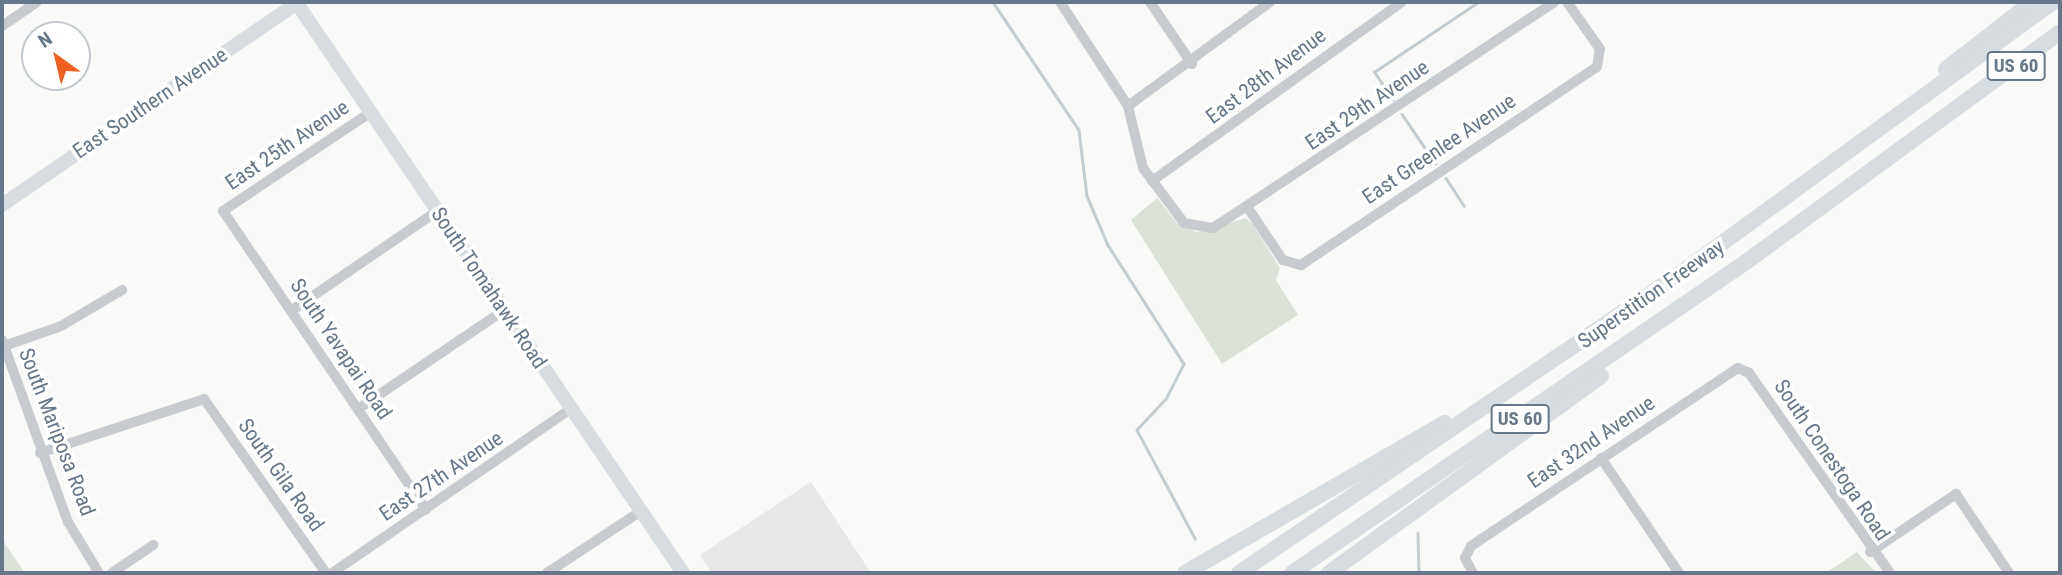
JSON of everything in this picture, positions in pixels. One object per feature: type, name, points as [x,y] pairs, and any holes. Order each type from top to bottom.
[{"type":"highway","points":[[1824,172],[2032,2]]},
{"type":"highway","name":"Superstition Freeway","points":[[1240,573],[1536,373],[1824,172],[2053,2]]},
{"type":"highway","name":"Superstition Freeway","points":[[1292,573],[1746,262],[2060,32]]},
{"type":"highway","points":[[1971,99],[2060,44]]},
{"type":"highway","points":[[1329,573],[1625,360],[1746,262]]},
{"type":"highway","points":[[1185,573],[1536,373]]},
{"type":"main road","name":"South Tomahawk Road","points":[[297,2],[683,573]]},
{"type":"main road","name":"East Southern Avenue","points":[[2,205],[297,2]]},
{"type":"street","points":[[2,26],[37,2]]},
{"type":"street","points":[[1060,2],[1128,106],[1139,155],[1152,181]]},
{"type":"street","points":[[1150,2],[1192,64]]},
{"type":"street","points":[[1128,106],[1192,64],[1270,2]]},
{"type":"street","name":"East 28th Avenue","points":[[1152,181],[1402,2]]},
{"type":"street","name":"East 29th Avenue","points":[[1152,181],[1174,212],[1197,228],[1213,228],[1248,208],[1554,2]]},
{"type":"street","name":"East Greenlee Avenue","points":[[1248,208],[1293,268],[1602,58],[1567,2]]},
{"type":"street","name":"East 25th Avenue","points":[[223,211],[371,112]]},
{"type":"street","name":"South Yavapai Road","points":[[223,211],[426,510]]},
{"type":"street","points":[[291,310],[437,211]]},
{"type":"street","points":[[3,343],[61,326],[122,290]]},
{"type":"street","points":[[358,409],[504,310]]},
{"type":"street","name":"South Mariposa Road","points":[[3,343],[40,453],[68,522],[99,573]]},
{"type":"street","name":"East 32nd Avenue","points":[[1473,573],[1465,555],[1601,458],[1742,368]]},
{"type":"street","name":"South Conestoga Road","points":[[1742,368],[1870,552],[1890,573]]},
{"type":"street","name":"South Gila Road","points":[[40,453],[204,399],[329,573]]},
{"type":"street","name":"East 27th Avenue","points":[[329,573],[426,510],[571,409]]},
{"type":"street","points":[[1601,458],[1679,573]]},
{"type":"street","points":[[1870,552],[1956,494],[2009,573]]},
{"type":"street","points":[[547,573],[641,511]]},
{"type":"street","points":[[112,573],[153,545]]},
{"type":"shaded area","points":[[1157,198],[1177,223],[1197,232],[1246,218],[1252,223],[1280,268],[1276,280],[1298,315],[1222,364],[1131,220]]},
{"type":"shaded area","points":[[811,482],[871,573],[712,573],[700,555]]},
{"type":"shaded area","points":[[2,535],[5,544],[25,573],[2,573]]},
{"type":"shaded area","points":[[1857,552],[1876,573],[1826,573]]},
{"type":"waterway","points":[[993,2],[1079,130],[1087,196],[1108,245],[1184,364],[1166,399],[1137,430],[1195,538]]},
{"type":"waterway","points":[[1393,100],[1374,72],[1478,2]]},
{"type":"waterway","points":[[1402,114],[1436,164]]},
{"type":"waterway","points":[[1446,178],[1464,206]]},
{"type":"waterway","points":[[1418,533],[1419,573]]}]
